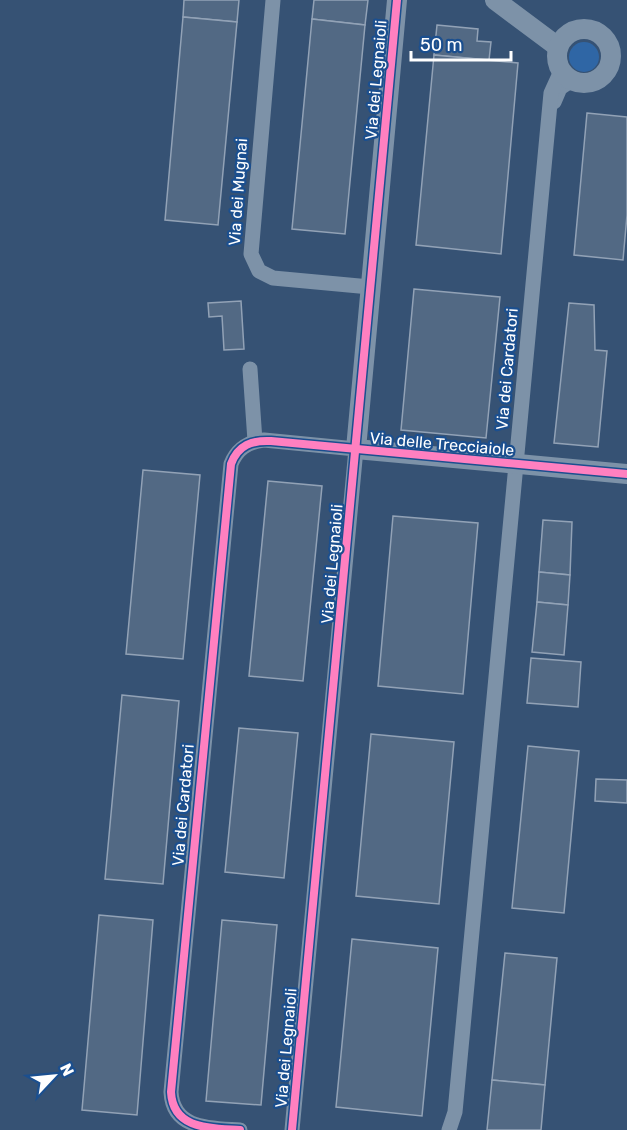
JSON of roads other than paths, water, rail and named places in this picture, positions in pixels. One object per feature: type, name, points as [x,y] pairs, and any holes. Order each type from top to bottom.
[{"type":"street","name":"Via dei Mugnai","points":[[273,0],[251,254],[259,271],[273,278],[370,287]]},
{"type":"street","name":"Via dei Legnaioli","points":[[292,1130],[397,0]]},
{"type":"street","points":[[495,0],[558,47]]},
{"type":"street","points":[[587,30],[603,37],[619,61],[609,64],[600,78],[585,83],[566,76],[556,56],[558,47],[570,33],[587,30]]},
{"type":"street","name":"Via dei Cardatori","points":[[449,1130],[456,1112],[550,93],[566,76]]},
{"type":"street","points":[[250,369],[255,441]]},
{"type":"street","name":"Via dei Cardatori","points":[[240,1130],[190,1125],[175,1112],[171,1092],[231,464],[240,448],[255,441]]},
{"type":"street","name":"Via delle Trecciaiole","points":[[255,441],[627,474]]}]
